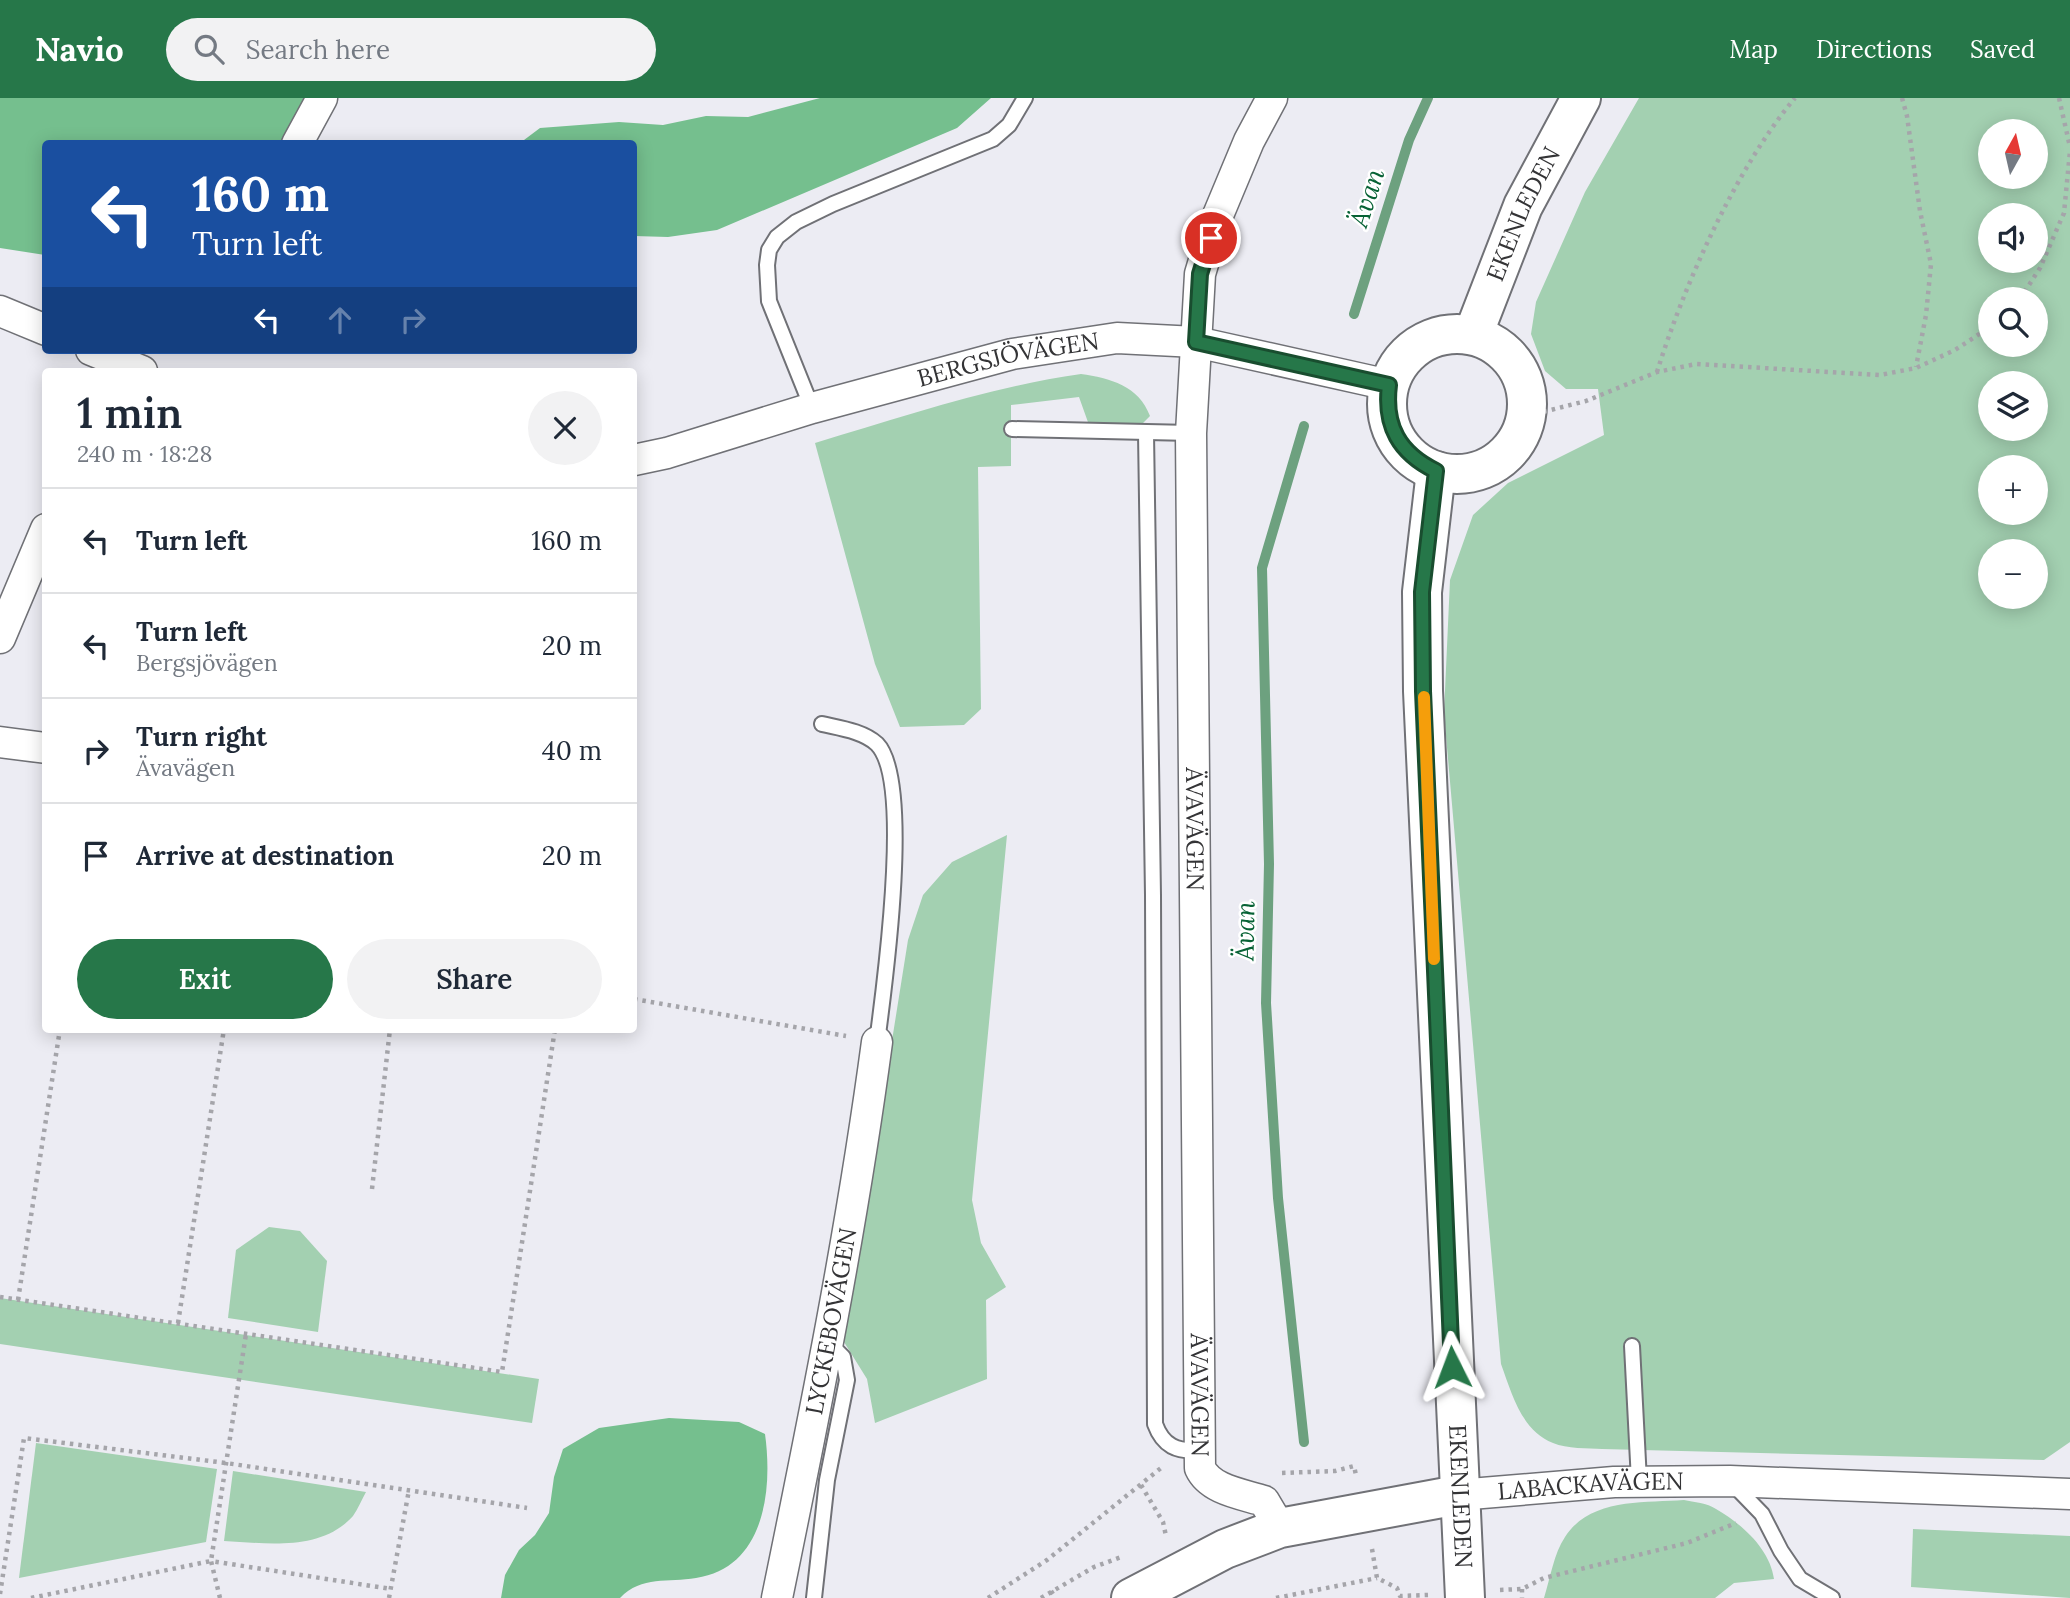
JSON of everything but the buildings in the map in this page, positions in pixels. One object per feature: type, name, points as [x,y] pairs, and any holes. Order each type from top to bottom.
[{"type":"street","points":[[299,140],[322,98]]},
{"type":"street","name":"ÄVAVÄGEN","points":[[1272,98],[1216,220],[1200,274],[1191,433],[1190,1451],[1204,1478],[1218,1486],[1264,1501],[1280,1528]]},
{"type":"street","name":"EKENLEDEN","points":[[1473,335],[1523,206],[1581,98]]},
{"type":"street","points":[[0,311],[42,328]]},
{"type":"street","points":[[1450,334],[1473,335],[1493,343],[1510,356],[1522,374],[1528,394],[1527,416],[1521,435],[1509,451],[1494,464],[1475,472],[1455,474],[1436,471],[1406,452],[1395,438],[1389,421],[1389,385],[1403,358],[1428,340],[1450,334]]},
{"type":"street","name":"BERGSJÖVÄGEN","points":[[637,459],[679,450],[812,408],[1035,350],[1117,338],[1196,342],[1389,385]]},
{"type":"street","points":[[103,354],[135,365]]},
{"type":"street","name":"EKENLEDEN","points":[[1436,471],[1422,592],[1423,691],[1464,1595]]},
{"type":"street","points":[[0,638],[42,538]]},
{"type":"street","points":[[0,742],[42,747]]},
{"type":"street","name":"LYCKEBOVÄGEN","points":[[777,1598],[829,1343],[877,1042]]},
{"type":"street","name":"LABACKAVÄGEN","points":[[1131,1598],[1225,1549],[1280,1528],[1364,1510],[1458,1495],[1563,1484],[1639,1481],[2066,1488]]},
{"type":"lane","points":[[812,408],[769,301],[769,250],[777,237],[796,222],[993,139],[1009,125],[1025,98]]},
{"type":"lane","points":[[1012,429],[1191,433]]},
{"type":"lane","points":[[1146,433],[1153,895],[1155,1424],[1160,1439],[1190,1451]]},
{"type":"lane","points":[[822,724],[859,733],[877,745],[890,779],[895,877],[891,940],[877,1042]]},
{"type":"lane","points":[[814,1598],[827,1480],[847,1380],[842,1357],[829,1343]]},
{"type":"lane","points":[[1632,1346],[1639,1481]]},
{"type":"lane","points":[[1730,1481],[1762,1514],[1781,1551],[1800,1579],[1832,1598]]},
{"type":"path","points":[[1657,372],[1690,278],[1736,188],[1795,98]]},
{"type":"path","points":[[1902,98],[1931,264],[1926,315],[1916,368]]},
{"type":"path","points":[[2028,287],[2040,268],[2064,213],[2070,149],[2059,98]]},
{"type":"path","points":[[1527,416],[1586,401],[1657,372],[1696,364],[1880,376],[1916,368],[1955,350],[1978,335]]},
{"type":"path","points":[[637,1000],[877,1042]]},
{"type":"path","points":[[18,1300],[59,1033]]},
{"type":"path","points":[[178,1324],[223,1033]]},
{"type":"path","points":[[372,1189],[390,1033]]},
{"type":"path","points":[[0,1297],[502,1372],[554,1033]]},
{"type":"path","points":[[220,1598],[211,1561],[246,1334]]},
{"type":"path","points":[[0,1594],[24,1437],[226,1463],[527,1508]]},
{"type":"path","points":[[988,1598],[1047,1560],[1141,1485],[1190,1451]]},
{"type":"path","points":[[1278,1473],[1335,1471],[1354,1466],[1377,1578]]},
{"type":"path","points":[[1141,1485],[1167,1535],[1157,1540]]},
{"type":"path","points":[[389,1598],[409,1490]]},
{"type":"path","points":[[1276,1598],[1377,1578],[1397,1588],[1400,1596],[1464,1595],[1522,1590],[1544,1578],[1687,1543],[1762,1514]]},
{"type":"path","points":[[1041,1598],[1094,1567],[1128,1555]]},
{"type":"path","points":[[32,1598],[211,1561],[391,1589]]},
{"type":"path","points":[[1522,1590],[1522,1598]]},
{"type":"path","points":[[1051,1591],[1055,1597]]},
{"type":"green space","points":[[0,98],[330,98],[306,140],[42,140],[42,255],[0,248]]},
{"type":"green space","points":[[820,98],[991,98],[957,128],[717,230],[668,237],[637,236],[637,140],[524,140],[540,128],[619,122],[663,125],[706,116],[748,117]]},
{"type":"green space","points":[[1639,98],[2070,98],[2070,1442],[2044,1460],[1571,1447],[1542,1437],[1519,1410],[1501,1364],[1444,713],[1450,580],[1473,515],[1508,483],[1604,435],[1598,389],[1566,389],[1545,371],[1531,334],[1536,302],[1585,192]]},
{"type":"green space","points":[[1081,374],[1122,385],[1139,397],[1150,416],[1138,428],[1089,425],[1079,397],[1011,405],[1011,466],[978,467],[981,709],[964,725],[900,727],[875,664],[815,443],[980,395]]},
{"type":"green space","points":[[1007,835],[972,1200],[981,1243],[1006,1287],[986,1300],[987,1379],[875,1423],[867,1379],[844,1342],[908,940],[923,895],[952,862]]},
{"type":"green space","points":[[269,1227],[300,1231],[327,1261],[318,1332],[228,1318],[236,1250]]},
{"type":"green space","points":[[0,1298],[539,1379],[532,1423],[0,1344]]},
{"type":"green space","points":[[669,1418],[739,1422],[765,1434],[765,1502],[750,1543],[737,1559],[719,1571],[696,1578],[656,1581],[637,1586],[620,1598],[501,1598],[505,1575],[519,1550],[535,1535],[549,1513],[554,1477],[563,1449],[599,1428]]},
{"type":"green space","points":[[36,1443],[217,1469],[206,1542],[19,1578]]},
{"type":"green space","points":[[233,1471],[366,1492],[353,1516],[325,1535],[292,1543],[224,1541]]},
{"type":"green space","points":[[1684,1500],[1712,1507],[1745,1530],[1767,1558],[1774,1579],[1734,1583],[1715,1598],[1544,1598],[1561,1543],[1576,1524],[1588,1515],[1618,1505]]},
{"type":"green space","points":[[1913,1529],[2070,1536],[2070,1598],[1911,1587]]},
{"type":"waterway","name":"Ävan","points":[[1354,314],[1409,140],[1428,98]]},
{"type":"waterway","name":"Ävan","points":[[1304,426],[1262,568],[1269,864],[1266,1003],[1278,1198],[1304,1442]]},
{"type":"slow traffic","points":[[1424,697],[1434,959]]},
{"type":"route","points":[[1211,238],[1200,274],[1196,342],[1389,385],[1389,421],[1395,438],[1406,452],[1436,471],[1422,592],[1423,691],[1452,1367]]}]
